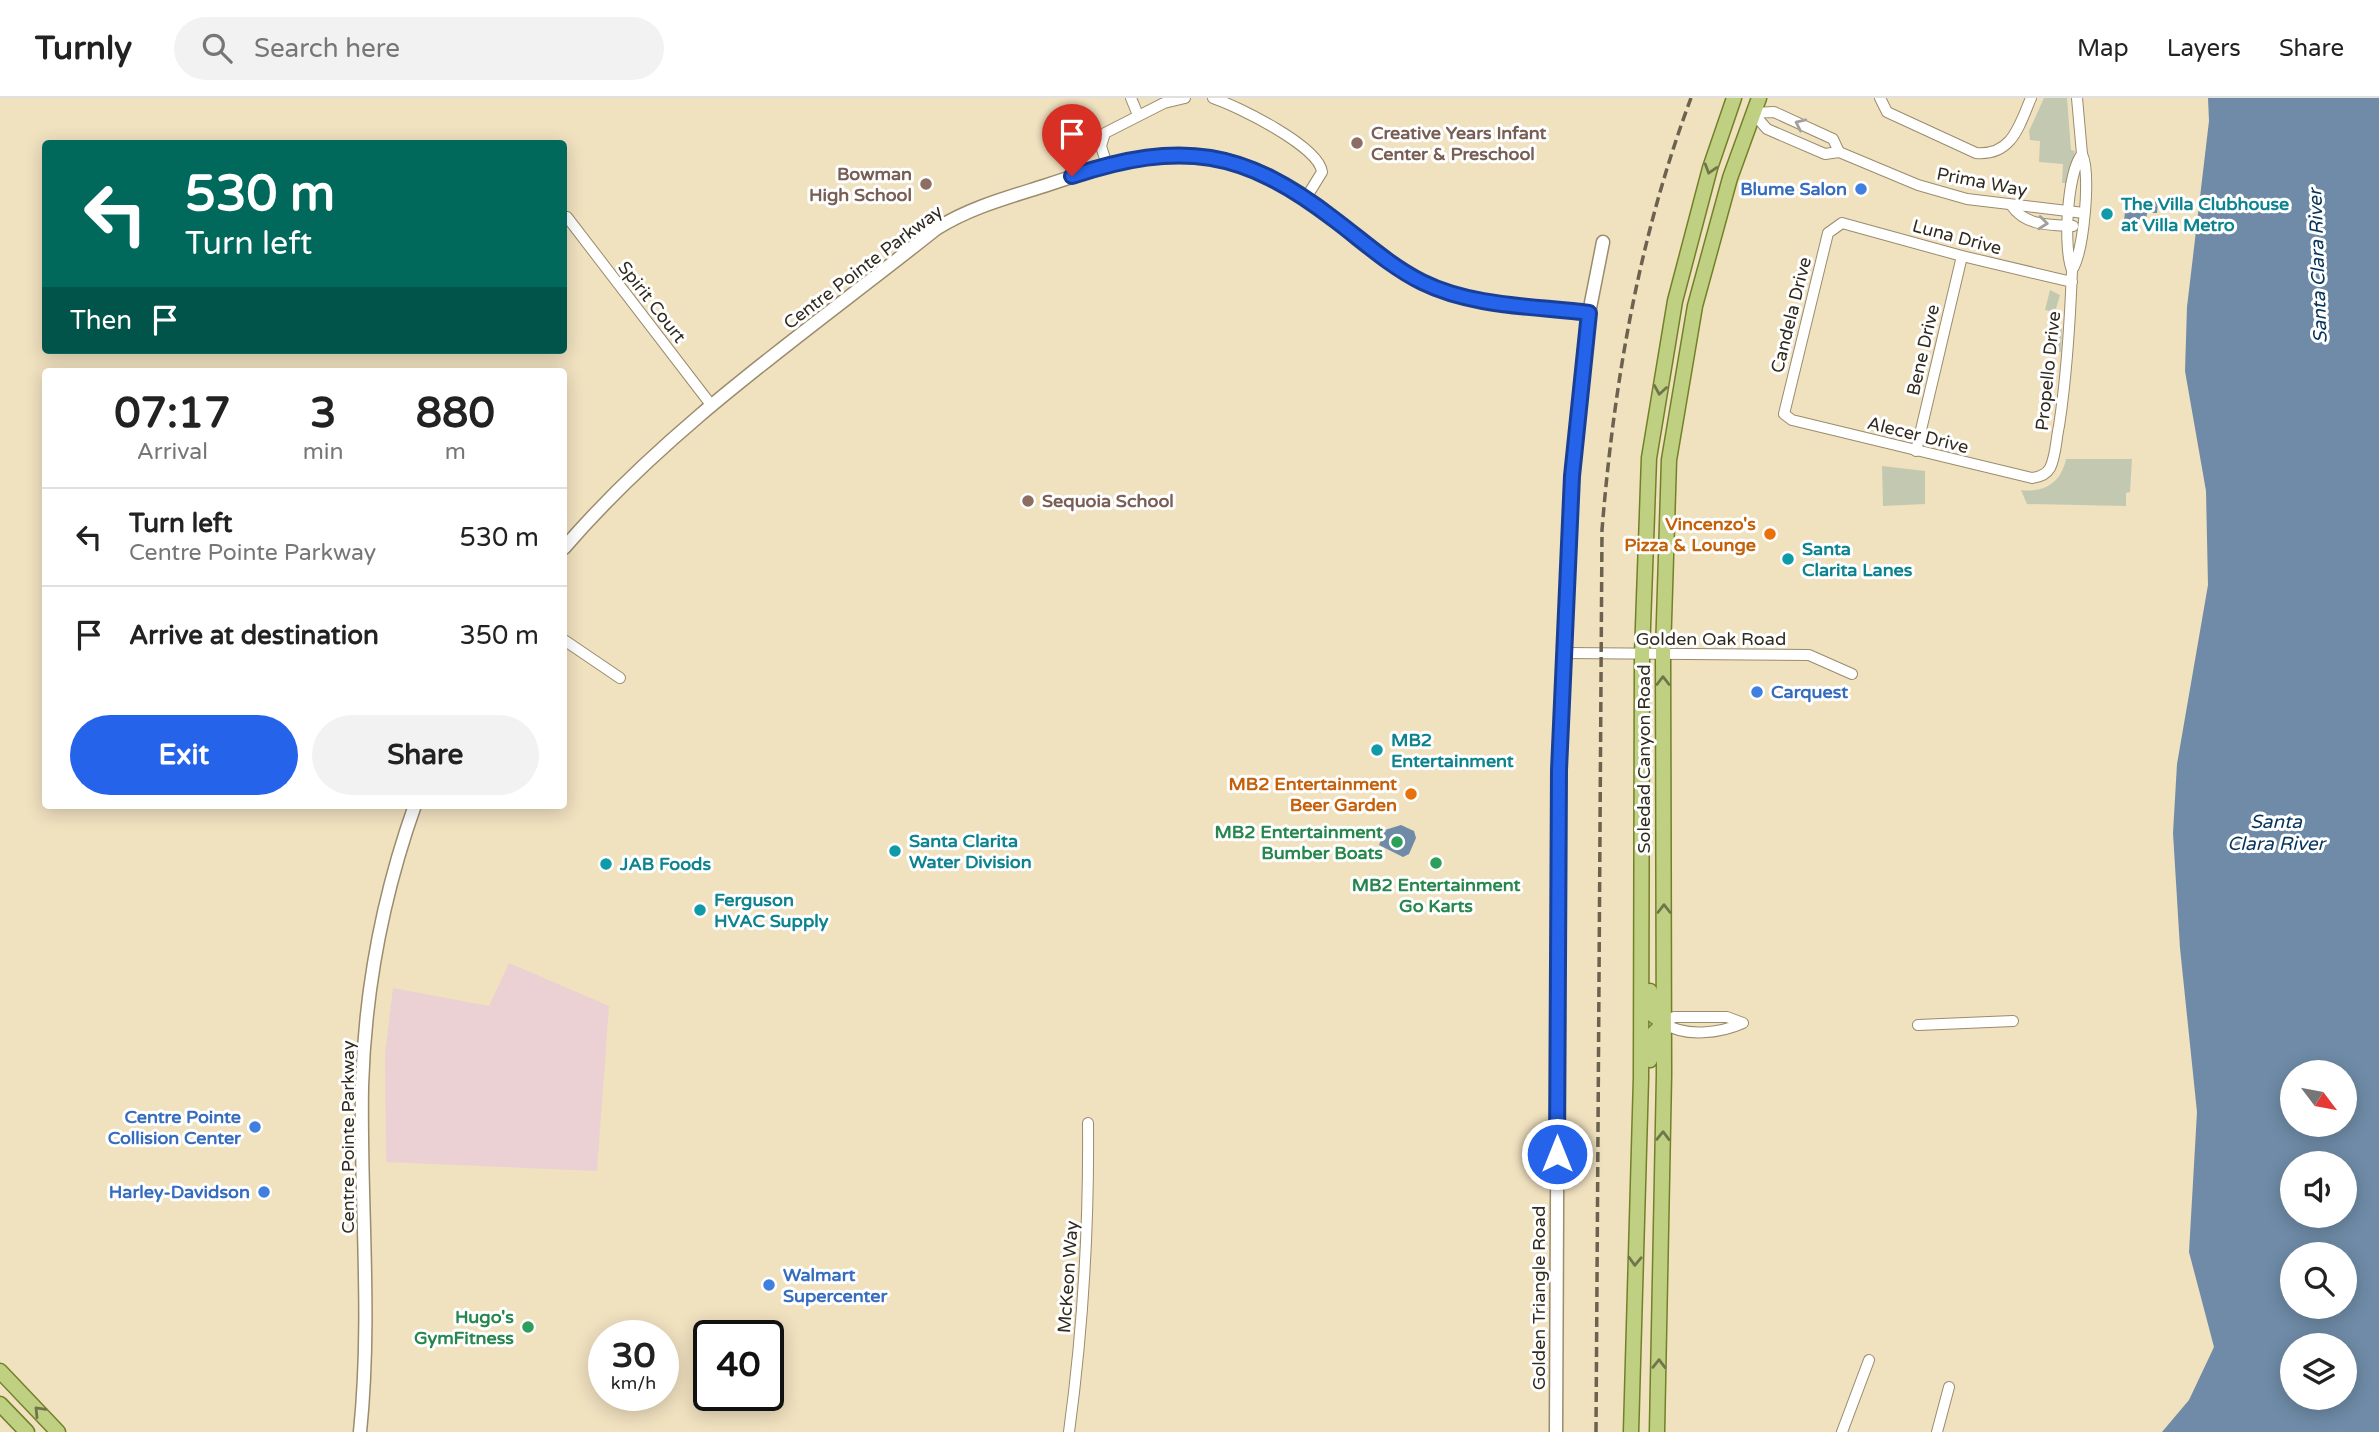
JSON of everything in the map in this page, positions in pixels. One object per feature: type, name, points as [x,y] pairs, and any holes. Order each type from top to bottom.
[{"type":"main road","name":"Soledad Canyon Road","points":[[1657,1432],[1664,1023],[1663,653],[1671,447],[1695,306],[1730,178],[1759,98]]},
{"type":"main road","name":"Soledad Canyon Road","points":[[1631,1432],[1641,1039],[1642,654],[1649,458],[1675,301],[1710,168],[1733,101]]},
{"type":"main road","points":[[1733,101],[1753,113]]},
{"type":"main road","points":[[1636,1227],[1642,1211],[1646,1170],[1650,1044],[1653,1034],[1664,1023],[1658,1021],[1650,1006],[1649,932],[1640,908]]},
{"type":"main road","points":[[0,1371],[58,1432]]},
{"type":"main road","points":[[0,1404],[27,1432]]},
{"type":"street","points":[[1131,98],[1138,115]]},
{"type":"street","points":[[1107,165],[1101,146],[1105,132],[1138,115],[1185,98]]},
{"type":"street","points":[[1213,98],[1252,115],[1316,158],[1322,172],[1306,198]]},
{"type":"street","points":[[1880,98],[1887,111],[1976,153],[1992,154],[2006,145],[2031,98]]},
{"type":"street","name":"Propello Drive","points":[[2072,270],[2078,260],[2084,213],[2085,162],[2077,98]]},
{"type":"street","name":"Prima Way","points":[[1753,113],[1767,129],[1825,154],[1839,152],[1918,185],[1967,199],[2084,213]]},
{"type":"street","name":"Prima Way","points":[[1753,113],[1776,113],[1833,139],[1839,152]]},
{"type":"street","name":"Propello Drive","points":[[2046,474],[2055,453],[2060,419],[2072,282],[2072,270],[2067,257],[2068,226],[2074,164],[2082,154]]},
{"type":"street","name":"Centre Pointe Parkway","points":[[567,545],[627,480],[712,406],[952,219],[1107,165],[1150,156],[1216,158],[1258,171],[1306,198],[1405,273],[1440,290],[1477,299],[1589,313]]},
{"type":"street","points":[[2011,205],[2019,217],[2029,222],[2082,227]]},
{"type":"street","name":"Spirit Court","points":[[567,218],[712,406]]},
{"type":"street","name":"Luna Drive","points":[[1835,226],[1842,223],[1962,256],[2072,282]]},
{"type":"street","name":"Candela Drive","points":[[1784,414],[1828,233],[1835,226]]},
{"type":"street","name":"Golden Triangle Road","points":[[1556,1432],[1559,770],[1572,476],[1589,313],[1603,242]]},
{"type":"street","name":"Bene Drive","points":[[1916,451],[1962,256]]},
{"type":"street","name":"Alecer Drive","points":[[1784,414],[1792,419],[2032,478],[2046,474]]},
{"type":"street","points":[[567,642],[620,678]]},
{"type":"street","name":"Golden Oak Road","points":[[1565,653],[1809,655],[1852,674]]},
{"type":"street","name":"Centre Pointe Parkway","points":[[360,1432],[367,1326],[362,1111],[364,1042],[384,912],[414,809]]},
{"type":"street","points":[[1674,1017],[1727,1017],[1743,1023],[1725,1031],[1674,1030],[1664,1023],[1674,1017]]},
{"type":"street","points":[[1918,1025],[2013,1021]]},
{"type":"street","name":"McKeon Way","points":[[1069,1432],[1085,1272],[1090,1190],[1088,1123]]},
{"type":"street","points":[[1842,1432],[1869,1360]]},
{"type":"street","points":[[1937,1432],[1948,1387]]},
{"type":"shaded area","points":[[509,963],[609,1006],[597,1171],[386,1162],[385,1054],[393,988],[489,1006]]},
{"type":"green space","points":[[2044,98],[2067,98],[2071,150],[2075,151],[2066,183],[2062,183],[2063,164],[2039,162],[2040,141],[2030,140],[2029,131]]},
{"type":"green space","points":[[2050,290],[2060,295],[2055,312],[2045,310]]},
{"type":"green space","points":[[2050,322],[2062,328],[2061,352],[2044,348]]},
{"type":"green space","points":[[2066,459],[2132,459],[2130,492],[2126,493],[2126,506],[2027,504],[2021,490],[2037,490],[2050,485],[2060,474]]},
{"type":"green space","points":[[1882,466],[1925,471],[1925,504],[1883,506]]},
{"type":"water","name":"Santa Clara River","points":[[2208,98],[2379,98],[2379,1432],[2162,1432],[2189,1400],[2214,1347],[2189,1252],[2197,1112],[2180,948],[2173,833],[2177,764],[2208,585],[2206,491],[2185,371],[2187,307],[2209,121]]},
{"type":"water","points":[[2140,201],[2158,202],[2157,213],[2147,213],[2146,222],[2124,221],[2125,212],[2139,213]]},
{"type":"water","name":"MB2 Entertainment Bumber Boats","points":[[1401,825],[1414,831],[1416,838],[1409,854],[1403,857],[1379,845],[1385,830]]},
{"type":"railway","points":[[1596,1432],[1602,530],[1622,365],[1643,257],[1657,203],[1691,98]]},
{"type":"place","name":"Creative Years Infant Center & Preschool","points":[[1357,143]]},
{"type":"place","name":"Bowman High School","points":[[926,184]]},
{"type":"place","name":"Blume Salon","points":[[1861,189]]},
{"type":"place","name":"The Villa Clubhouse at Villa Metro","points":[[2107,214]]},
{"type":"place","name":"Sequoia School","points":[[1028,501]]},
{"type":"place","name":"Vincenzo's Pizza & Lounge","points":[[1770,534]]},
{"type":"place","name":"Santa Clarita Lanes","points":[[1788,559]]},
{"type":"place","name":"Carquest","points":[[1757,692]]},
{"type":"place","name":"MB2 Entertainment","points":[[1377,750]]},
{"type":"place","name":"MB2 Entertainment Beer Garden","points":[[1411,794]]},
{"type":"place","name":"MB2 Entertainment Bumber Boats","points":[[1397,842]]},
{"type":"place","name":"Santa Clarita Water Division","points":[[895,851]]},
{"type":"place","name":"MB2 Entertainment Go Karts","points":[[1436,863]]},
{"type":"place","name":"JAB Foods","points":[[606,864]]},
{"type":"place","name":"Ferguson HVAC Supply","points":[[700,910]]},
{"type":"place","name":"Centre Pointe Collision Center","points":[[255,1127]]},
{"type":"place","name":"Harley-Davidson","points":[[264,1192]]},
{"type":"place","name":"Walmart Supercenter","points":[[769,1285]]},
{"type":"place","name":"Hugo's GymFitness","points":[[528,1327]]},
{"type":"route","points":[[1072,176],[1128,159],[1172,154],[1237,163],[1297,191],[1405,273],[1440,290],[1477,299],[1589,313],[1572,476],[1559,770],[1557,1154]]}]
